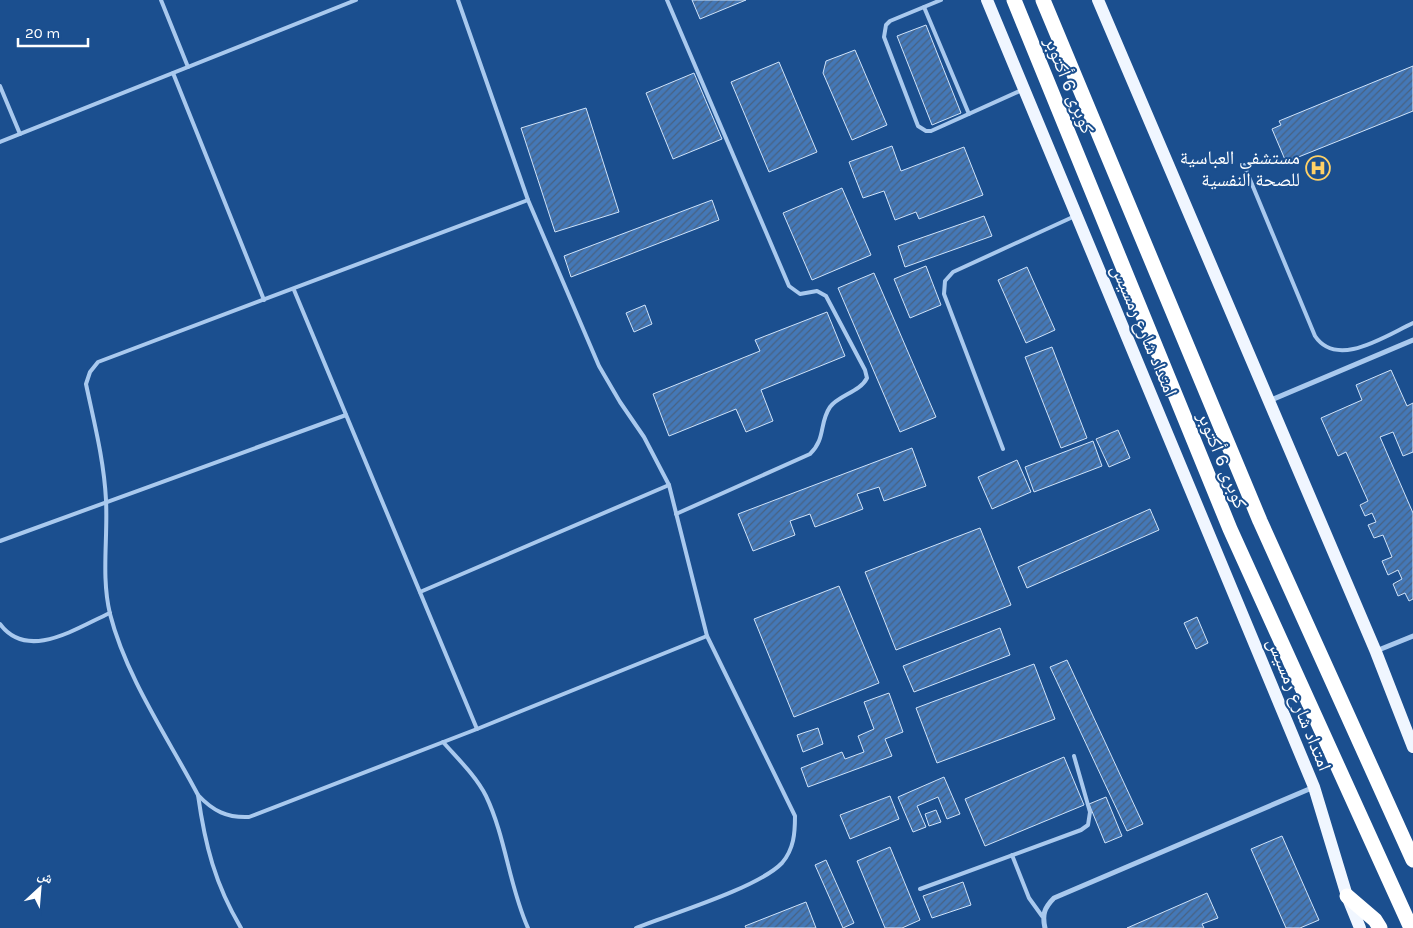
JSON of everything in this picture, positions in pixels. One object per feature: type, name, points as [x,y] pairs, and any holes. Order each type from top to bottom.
[{"type":"highway","name":"كوبرى 6 أكتوبر","points":[[1014,0],[1230,529],[1411,928]]},
{"type":"highway","name":"كوبرى 6 أكتوبر","points":[[1043,0],[1260,521],[1413,860]]},
{"type":"highway","points":[[1346,896],[1375,920],[1380,928]]},
{"type":"main road","name":"امتداد شارع رمسيس","points":[[987,0],[1078,215],[1314,787],[1346,896],[1360,928]]},
{"type":"main road","points":[[1098,0],[1376,652],[1413,747]]},
{"type":"street","points":[[1269,401],[1413,340]]},
{"type":"street","points":[[1376,652],[1413,636]]},
{"type":"street","points":[[1045,928],[1042,916],[1046,906],[1054,898],[1314,787]]},
{"type":"lane","points":[[160,0],[188,67]]},
{"type":"lane","points":[[0,142],[174,73],[344,2],[356,0]]},
{"type":"lane","points":[[458,0],[528,200],[599,366],[620,402],[648,443],[669,485],[707,636],[789,800],[795,816],[795,833],[791,849],[781,863],[768,873],[745,886],[636,928]]},
{"type":"lane","points":[[667,0],[790,286],[800,294],[817,292],[826,296],[865,370],[867,378],[862,384],[830,407],[820,441],[810,454],[676,514]]},
{"type":"lane","points":[[942,0],[890,21],[884,31],[884,37],[918,126],[922,130],[932,131],[1024,89]]},
{"type":"lane","points":[[924,7],[969,114]]},
{"type":"lane","points":[[174,73],[264,300]]},
{"type":"lane","points":[[0,86],[20,134]]},
{"type":"lane","points":[[1244,165],[1314,336],[1320,344],[1327,349],[1339,352],[1351,350],[1413,323]]},
{"type":"lane","points":[[528,200],[294,290],[109,356],[98,362],[90,372],[86,384],[104,475],[106,502],[104,576],[110,613],[119,644],[132,673],[198,795],[208,806],[234,818],[249,817],[477,729],[707,636]]},
{"type":"lane","points":[[1003,449],[944,294],[945,281],[953,272],[1078,215]]},
{"type":"lane","points":[[294,290],[477,729]]},
{"type":"lane","points":[[0,541],[346,415]]},
{"type":"lane","points":[[420,592],[669,485]]},
{"type":"lane","points":[[0,624],[15,638],[28,642],[46,641],[110,613]]},
{"type":"lane","points":[[443,742],[471,774],[485,796],[501,837],[528,928]]},
{"type":"lane","points":[[920,889],[1082,830],[1088,825],[1090,812],[1074,756]]},
{"type":"lane","points":[[198,795],[204,839],[217,881],[241,928]]},
{"type":"lane","points":[[1012,855],[1029,898],[1042,916]]},
{"type":"building","points":[[692,0],[746,0],[700,19]]},
{"type":"building","points":[[926,25],[961,113],[932,125],[897,36]]},
{"type":"building","points":[[855,50],[887,125],[852,140],[823,73],[826,61]]},
{"type":"building","points":[[779,62],[817,152],[769,172],[731,82]]},
{"type":"building","points":[[1413,66],[1413,111],[1286,162],[1272,129],[1281,125],[1279,121]]},
{"type":"building","points":[[694,73],[722,139],[673,159],[646,93]]},
{"type":"building","points":[[586,108],[619,212],[555,232],[521,128]]},
{"type":"building","points":[[892,146],[901,171],[964,147],[983,195],[919,219],[916,212],[895,220],[884,191],[863,198],[849,162]]},
{"type":"building","points":[[842,188],[871,255],[812,280],[783,213]]},
{"type":"building","points":[[712,200],[719,220],[571,277],[564,256]]},
{"type":"building","points":[[984,216],[992,236],[905,267],[898,246]]},
{"type":"building","points":[[926,266],[941,305],[910,318],[894,279]]},
{"type":"building","points":[[1027,267],[1055,330],[1026,343],[998,280]]},
{"type":"building","points":[[874,273],[936,417],[900,432],[838,288]]},
{"type":"building","points":[[645,305],[652,324],[634,332],[626,313]]},
{"type":"building","points":[[827,312],[845,356],[761,390],[773,421],[746,432],[736,409],[669,436],[653,394],[760,351],[755,340]]},
{"type":"building","points":[[1052,347],[1087,438],[1061,448],[1025,357]]},
{"type":"building","points":[[1391,370],[1407,406],[1413,403],[1413,452],[1403,456],[1393,432],[1380,437],[1413,513],[1413,599],[1409,601],[1405,593],[1398,596],[1393,584],[1402,579],[1398,570],[1388,575],[1382,561],[1392,557],[1383,535],[1374,538],[1368,525],[1376,522],[1372,513],[1365,516],[1360,505],[1368,501],[1346,452],[1338,456],[1321,418],[1362,400],[1356,385]]},
{"type":"building","points":[[1118,430],[1130,458],[1109,467],[1096,439]]},
{"type":"building","points":[[1093,441],[1102,466],[1034,492],[1025,467]]},
{"type":"building","points":[[912,448],[926,486],[884,501],[879,487],[857,494],[863,509],[815,527],[810,514],[790,521],[795,535],[753,551],[738,514]]},
{"type":"building","points":[[1017,460],[1031,492],[992,509],[978,477]]},
{"type":"building","points":[[1150,509],[1159,530],[1027,588],[1018,567]]},
{"type":"building","points":[[980,528],[1011,605],[896,650],[865,572]]},
{"type":"building","points":[[839,586],[879,683],[794,717],[754,619]]},
{"type":"building","points":[[1197,617],[1208,643],[1196,649],[1184,623]]},
{"type":"building","points":[[1000,628],[1010,655],[914,692],[903,666]]},
{"type":"building","points":[[1067,660],[1143,824],[1127,831],[1050,667]]},
{"type":"building","points":[[1034,664],[1055,719],[937,763],[916,708]]},
{"type":"building","points":[[889,693],[903,732],[885,739],[892,756],[808,787],[801,768],[842,752],[845,759],[864,752],[858,736],[874,729],[864,702]]},
{"type":"building","points":[[818,728],[823,744],[803,752],[797,735]]},
{"type":"building","points":[[1064,757],[1084,805],[985,846],[965,799]]},
{"type":"building","points":[[944,777],[960,814],[947,819],[938,797],[917,806],[926,827],[913,832],[898,797]]},
{"type":"building","points":[[890,796],[899,819],[850,839],[840,815]]},
{"type":"building","points":[[1106,797],[1122,836],[1105,843],[1089,804]]},
{"type":"building","points":[[936,810],[941,822],[929,826],[925,814]]},
{"type":"building","points":[[1282,836],[1319,920],[1300,928],[1286,928],[1251,849]]},
{"type":"building","points":[[890,847],[920,920],[902,928],[885,928],[857,861]]},
{"type":"building","points":[[826,860],[854,923],[843,928],[815,865]]},
{"type":"building","points":[[963,882],[971,905],[932,918],[923,896]]},
{"type":"building","points":[[1207,893],[1218,918],[1202,924],[1204,928],[1127,928]]},
{"type":"building","points":[[806,902],[816,928],[746,928],[745,926]]},
{"type":"place","name":"مستشفى العباسية للصحة النفسية","points":[[1318,168]]}]
